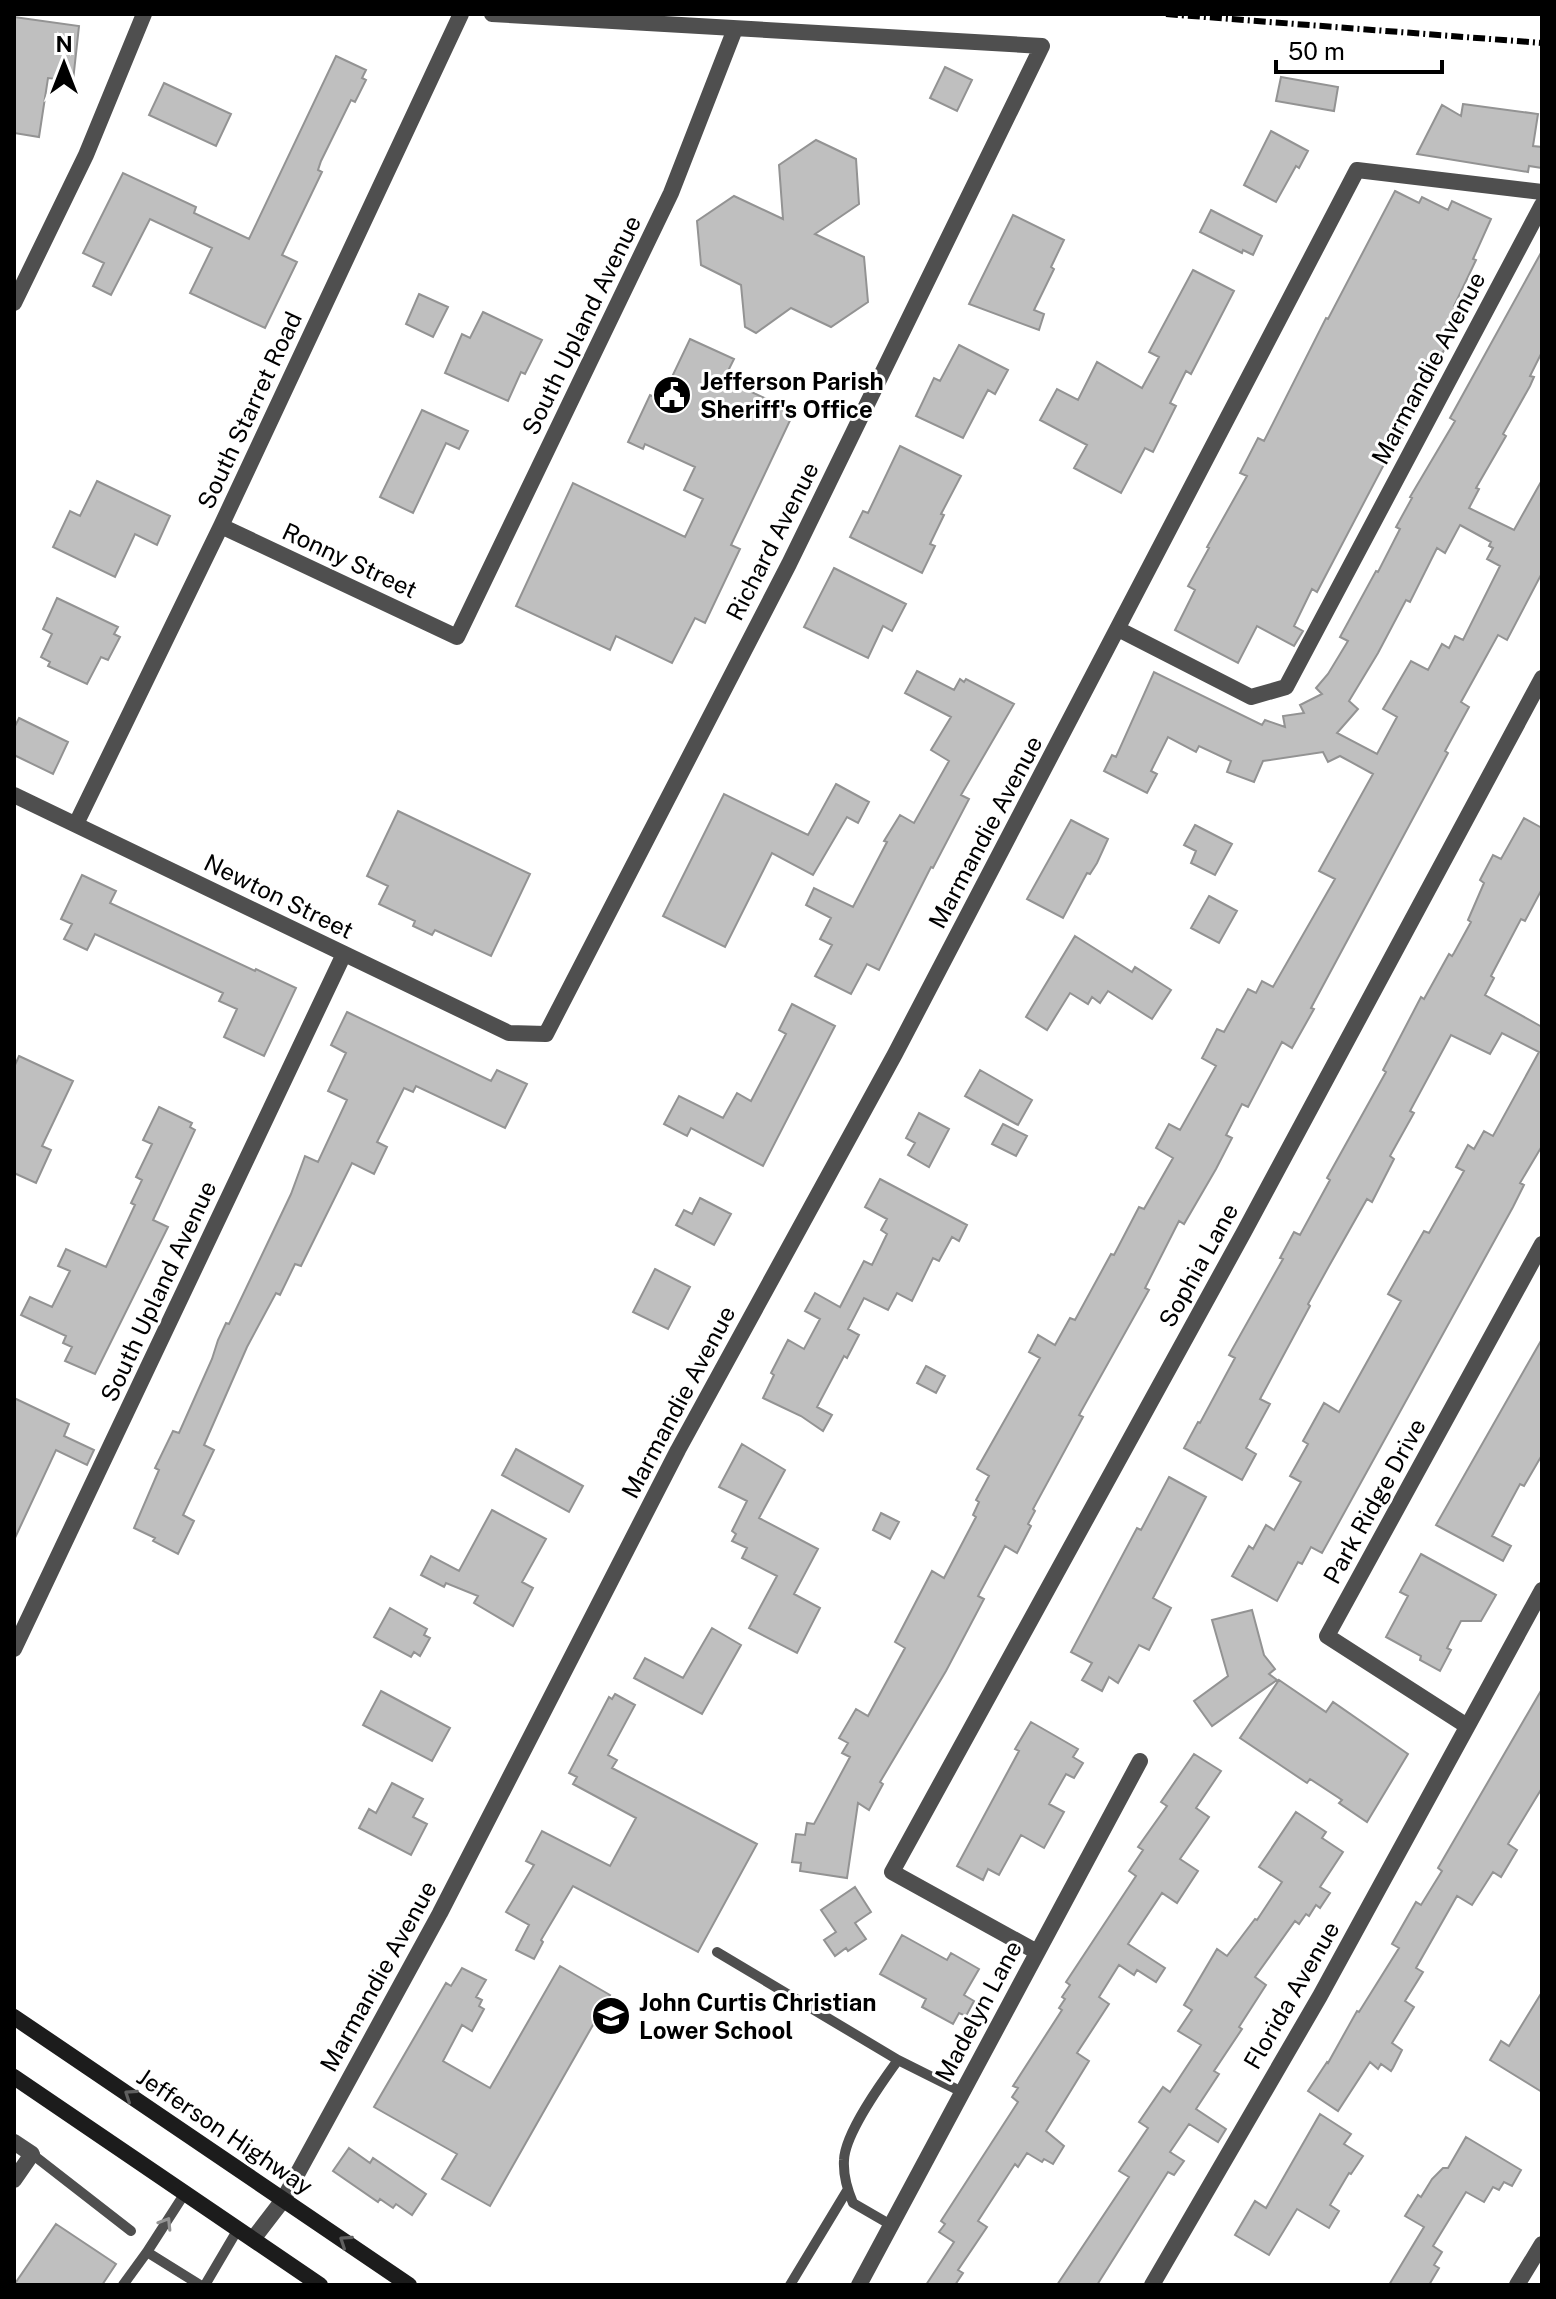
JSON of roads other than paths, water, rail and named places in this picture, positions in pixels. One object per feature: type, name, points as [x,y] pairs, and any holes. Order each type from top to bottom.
[{"type":"main road","name":"Jefferson Highway","points":[[14,2017],[409,2285]]},
{"type":"main road","points":[[14,2077],[320,2285]]},
{"type":"street","points":[[14,303],[86,155],[144,14]]},
{"type":"street","name":"South Starret Road","points":[[76,824],[221,526],[461,14]]},
{"type":"street","points":[[492,14],[735,29]]},
{"type":"street","name":"Richard Avenue","points":[[524,1034],[546,1034],[789,564],[1042,46],[735,29]]},
{"type":"street","name":"South Upland Avenue","points":[[457,637],[671,193],[735,29]]},
{"type":"street","name":"Marmandie Avenue","points":[[253,2239],[283,2200],[440,1913],[678,1450],[895,1054],[1357,170],[1542,192]]},
{"type":"street","name":"Marmandie Avenue","points":[[1118,629],[1251,697],[1286,687],[1542,205]]},
{"type":"street","name":"Ronny Street","points":[[221,526],[457,637]]},
{"type":"street","name":"Sophia Lane","points":[[1037,1952],[892,1872],[1236,1246],[1542,678]]},
{"type":"street","name":"Newton Street","points":[[14,795],[509,1033],[524,1034]]},
{"type":"street","name":"South Upland Avenue","points":[[14,1649],[344,954]]},
{"type":"street","name":"Park Ridge Drive","points":[[1467,1726],[1327,1636],[1542,1244]]},
{"type":"street","name":"Florida Avenue","points":[[1152,2285],[1320,1996],[1542,1590]]},
{"type":"street","name":"Madelyn Lane","points":[[859,2285],[1140,1761]]},
{"type":"street","points":[[14,2142],[32,2154],[14,2180]]},
{"type":"street","points":[[1517,2285],[1542,2244]]},
{"type":"lane","points":[[717,1952],[898,2060],[962,2092]]},
{"type":"lane","points":[[891,2225],[853,2203],[844,2181],[843,2156],[872,2099],[898,2060]]},
{"type":"lane","points":[[32,2154],[131,2231]]},
{"type":"lane","points":[[790,2285],[848,2189]]},
{"type":"lane","points":[[123,2285],[185,2193]]},
{"type":"lane","points":[[147,2252],[202,2285],[238,2229]]},
{"type":"railway","points":[[1166,14],[1542,43]]},
{"type":"place","name":"Jefferson Parish Sheriff's Office","points":[[672,395]]},
{"type":"place","name":"John Curtis Christian Lower School","points":[[611,2016]]}]
